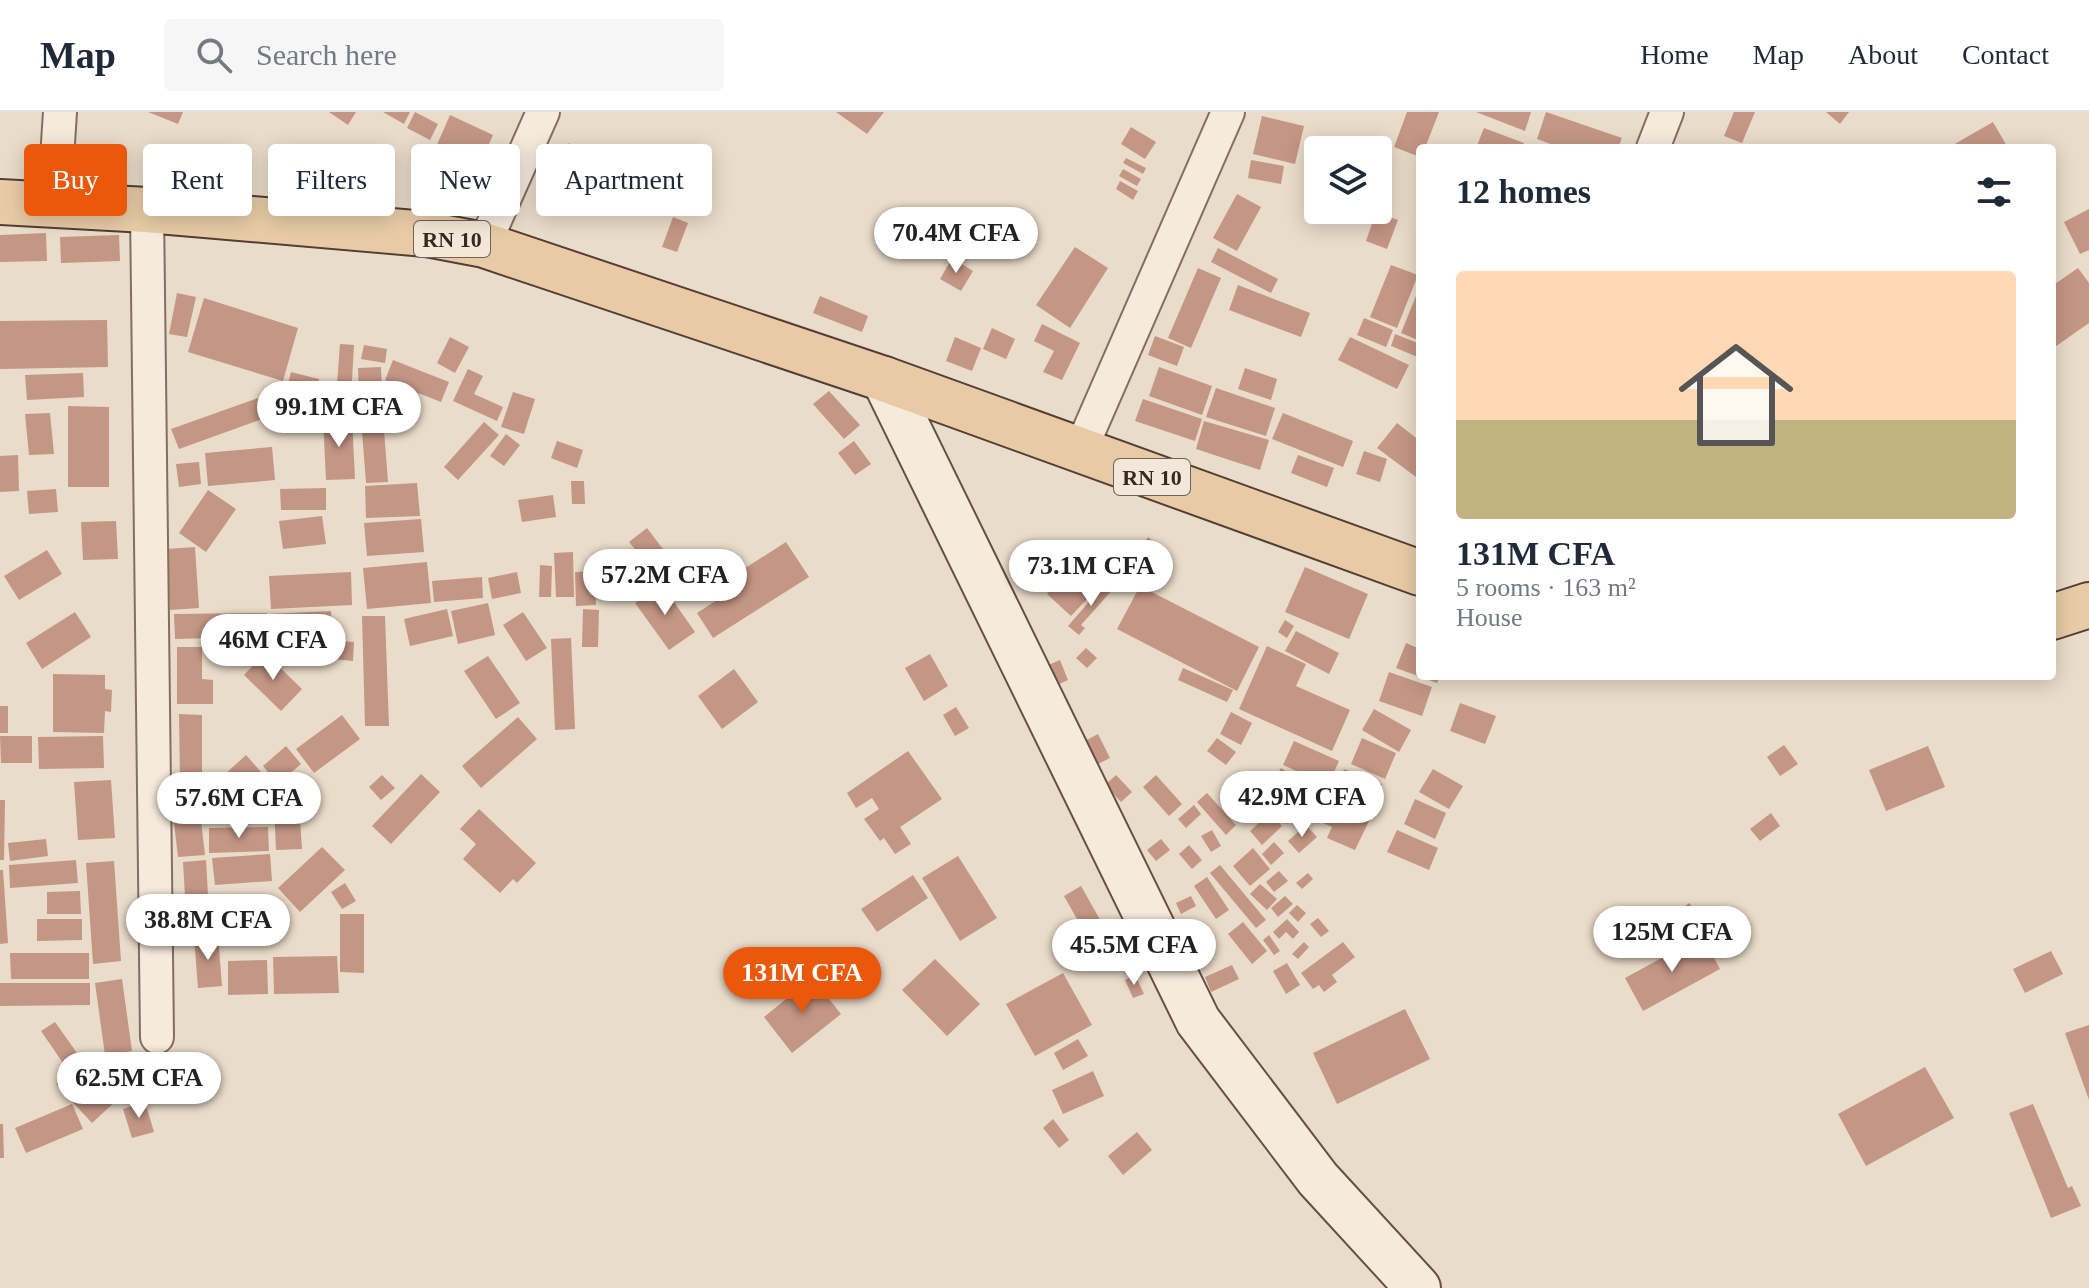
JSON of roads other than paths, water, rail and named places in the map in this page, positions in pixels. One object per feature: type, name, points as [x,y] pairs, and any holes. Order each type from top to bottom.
[{"type":"main road","name":"RN 10","points":[[0,202],[24,203]]},
{"type":"main road","name":"RN 10","points":[[217,216],[426,234],[484,245],[884,379],[1416,572]]},
{"type":"main road","points":[[884,379],[1198,1021],[1318,1179],[1418,1288]]},
{"type":"main road","points":[[2056,616],[2089,605]]},
{"type":"street","points":[[58,144],[60,112]]},
{"type":"street","points":[[484,245],[543,112]]},
{"type":"street","points":[[1080,451],[1228,112]]},
{"type":"street","points":[[1655,144],[1667,112]]},
{"type":"street","points":[[147,216],[157,1037]]}]
